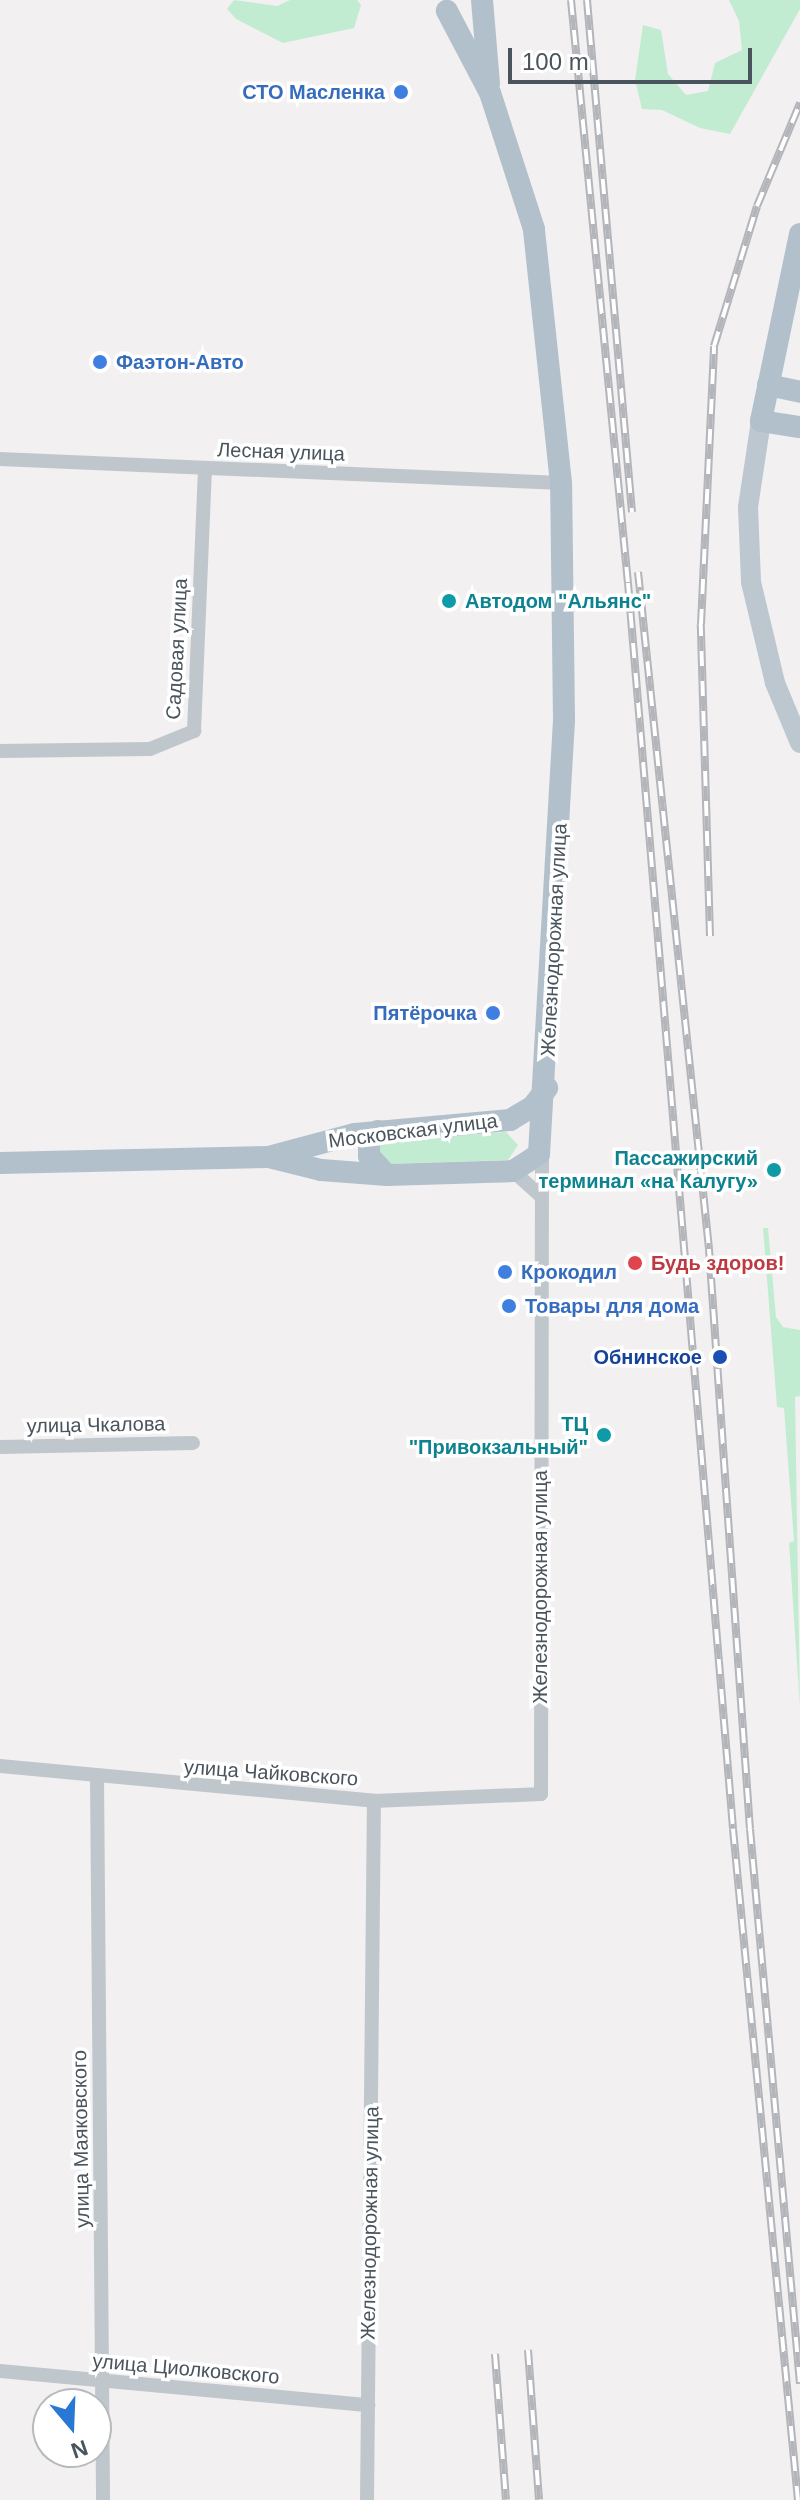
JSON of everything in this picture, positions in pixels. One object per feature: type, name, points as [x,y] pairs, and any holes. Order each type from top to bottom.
[{"type":"main road","points":[[444,5],[464,16],[482,0]]},
{"type":"main road","points":[[482,0],[490,93]]},
{"type":"main road","points":[[444,5],[490,93]]},
{"type":"main road","name":"Железнодорожная улица","points":[[490,93],[534,229],[561,483],[564,720],[542,1146]]},
{"type":"main road","points":[[800,234],[761,421],[800,427]]},
{"type":"main road","points":[[768,385],[800,392]]},
{"type":"main road","name":"Московская улица","points":[[0,1163],[269,1157],[378,1131],[510,1120],[533,1106],[547,1088]]},
{"type":"main road","points":[[510,1120],[535,1131],[542,1146],[531,1164],[513,1171]]},
{"type":"main road","points":[[378,1131],[369,1143],[369,1156],[387,1175]]},
{"type":"main road","name":"Московская улица","points":[[269,1157],[321,1170],[387,1175],[513,1171]]},
{"type":"street","points":[[761,421],[748,507],[751,582],[775,683],[800,743]]},
{"type":"street","name":"Лесная улица","points":[[0,459],[561,483]]},
{"type":"street","name":"Садовая улица","points":[[0,751],[150,749],[194,731],[205,468]]},
{"type":"street","name":"Железнодорожная улица","points":[[541,1794],[542,1146]]},
{"type":"street","points":[[513,1171],[540,1195]]},
{"type":"street","name":"улица Чкалова","points":[[0,1447],[193,1443]]},
{"type":"street","name":"улица Чайковского","points":[[0,1766],[374,1801],[541,1794]]},
{"type":"street","name":"улица Маяковского","points":[[97,1777],[103,2500]]},
{"type":"street","name":"Железнодорожная улица","points":[[367,2500],[374,1801]]},
{"type":"street","name":"улица Циолковского","points":[[0,2371],[368,2405]]},
{"type":"green space","points":[[234,0],[277,6],[290,0],[357,0],[361,5],[354,28],[283,43],[236,19],[227,9]]},
{"type":"green space","points":[[729,0],[800,0],[800,9],[730,134],[700,128],[662,110],[642,109],[635,80],[643,25],[661,30],[668,74],[686,95],[708,91],[715,63],[742,50],[739,21]]},
{"type":"green space","points":[[506,1132],[518,1145],[508,1160],[387,1164],[378,1149],[385,1141]]},
{"type":"green space","points":[[763,1228],[768,1228],[776,1317],[783,1327],[800,1330],[800,1396],[795,1397],[800,1708],[789,1543],[794,1541],[784,1408],[777,1407]]},
{"type":"railway","points":[[571,0],[628,583],[733,1829],[798,2500]]},
{"type":"railway","points":[[587,0],[632,512]]},
{"type":"railway","points":[[710,936],[701,624],[714,346],[757,206],[800,103]]},
{"type":"railway","points":[[638,572],[709,1249],[750,1829],[800,2384]]},
{"type":"railway","points":[[528,2350],[539,2500]]},
{"type":"railway","points":[[495,2354],[506,2500]]},
{"type":"place","name":"СТО Масленка","points":[[401,92]]},
{"type":"place","name":"Фаэтон-Авто","points":[[100,362]]},
{"type":"place","name":"Автодом \"Альянс\"","points":[[449,601]]},
{"type":"place","name":"Пятёрочка","points":[[493,1013]]},
{"type":"place","name":"Пассажирский терминал «на Калугу»","points":[[774,1170]]},
{"type":"place","name":"Будь здоров!","points":[[635,1263]]},
{"type":"place","name":"Крокодил","points":[[505,1272]]},
{"type":"place","name":"Товары для дома","points":[[509,1306]]},
{"type":"place","name":"Обнинское","points":[[720,1357]]},
{"type":"place","name":"ТЦ \"Привокзальный\"","points":[[604,1435]]}]
